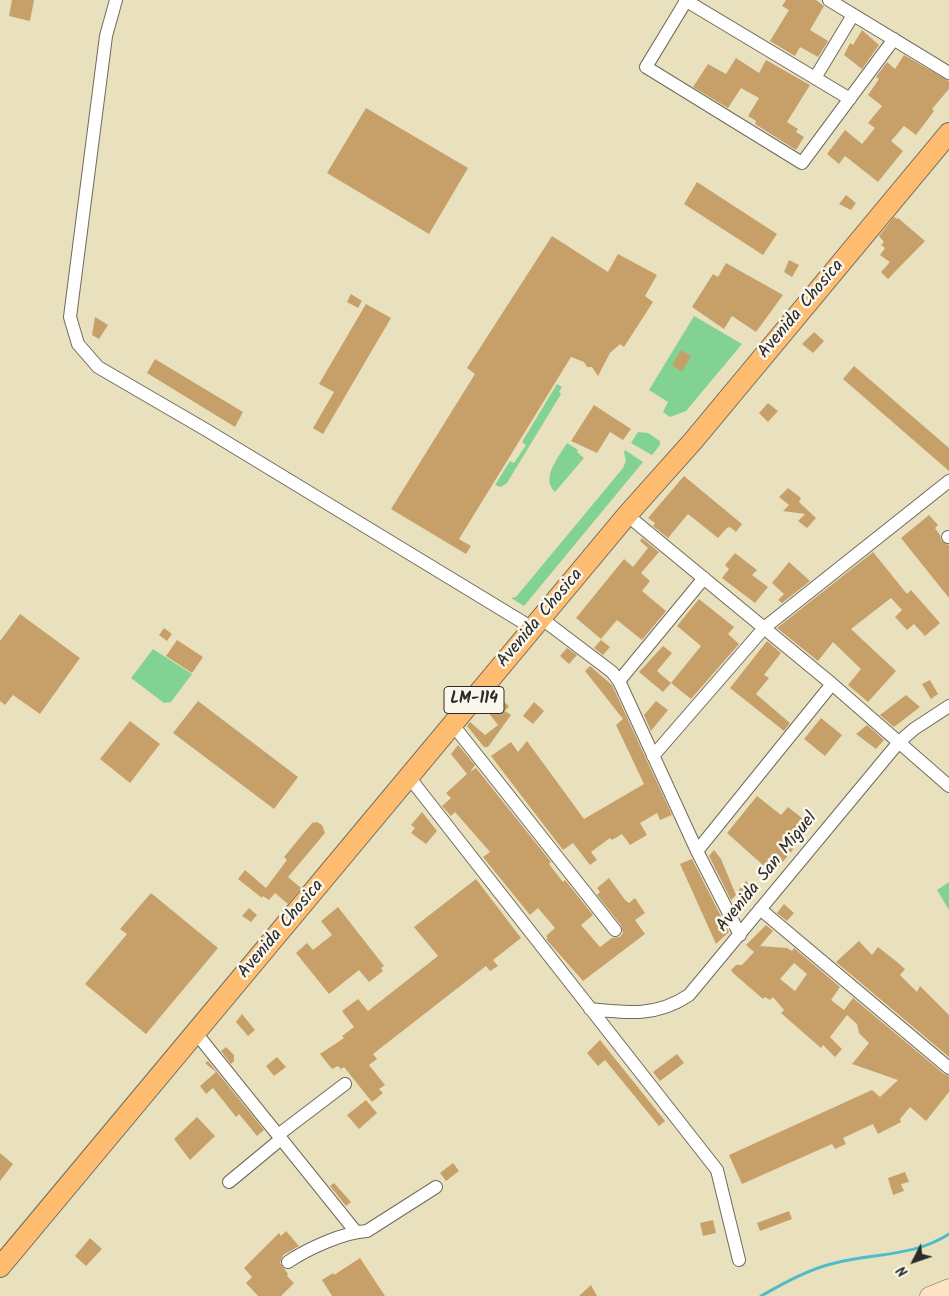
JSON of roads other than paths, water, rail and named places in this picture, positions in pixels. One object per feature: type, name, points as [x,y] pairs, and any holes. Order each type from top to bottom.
[{"type":"main road","name":"Avenida Chosica","points":[[0,1267],[454,725],[627,515],[693,441],[949,133]]},
{"type":"main road","points":[[929,1296],[949,1288]]},
{"type":"street","points":[[116,0],[106,36],[70,317],[78,344],[98,367],[538,624],[612,672],[619,682],[697,851],[740,934]]},
{"type":"street","points":[[850,99],[686,0],[646,67],[802,163],[850,99],[894,40]]},
{"type":"street","points":[[828,0],[949,73]]},
{"type":"street","points":[[815,78],[853,15]]},
{"type":"street","points":[[653,756],[764,628],[949,481]]},
{"type":"street","points":[[627,515],[832,684],[949,786]]},
{"type":"street","points":[[619,682],[704,578]]},
{"type":"street","points":[[697,851],[832,684]]},
{"type":"street","name":"Avenida San Miguel","points":[[590,1009],[636,1014],[655,1011],[680,1001],[689,995],[899,742],[914,729],[949,706]]},
{"type":"street","points":[[454,725],[615,930]]},
{"type":"street","points":[[409,777],[717,1170],[739,1260]]},
{"type":"street","points":[[760,909],[949,1068]]},
{"type":"street","points":[[196,1033],[356,1232]]},
{"type":"street","points":[[229,1182],[345,1084]]},
{"type":"street","points":[[288,1262],[300,1254],[356,1232],[367,1232],[436,1187]]},
{"type":"waterway","points":[[761,1296],[797,1277],[825,1266],[849,1260],[908,1251],[922,1247],[949,1234]]}]
